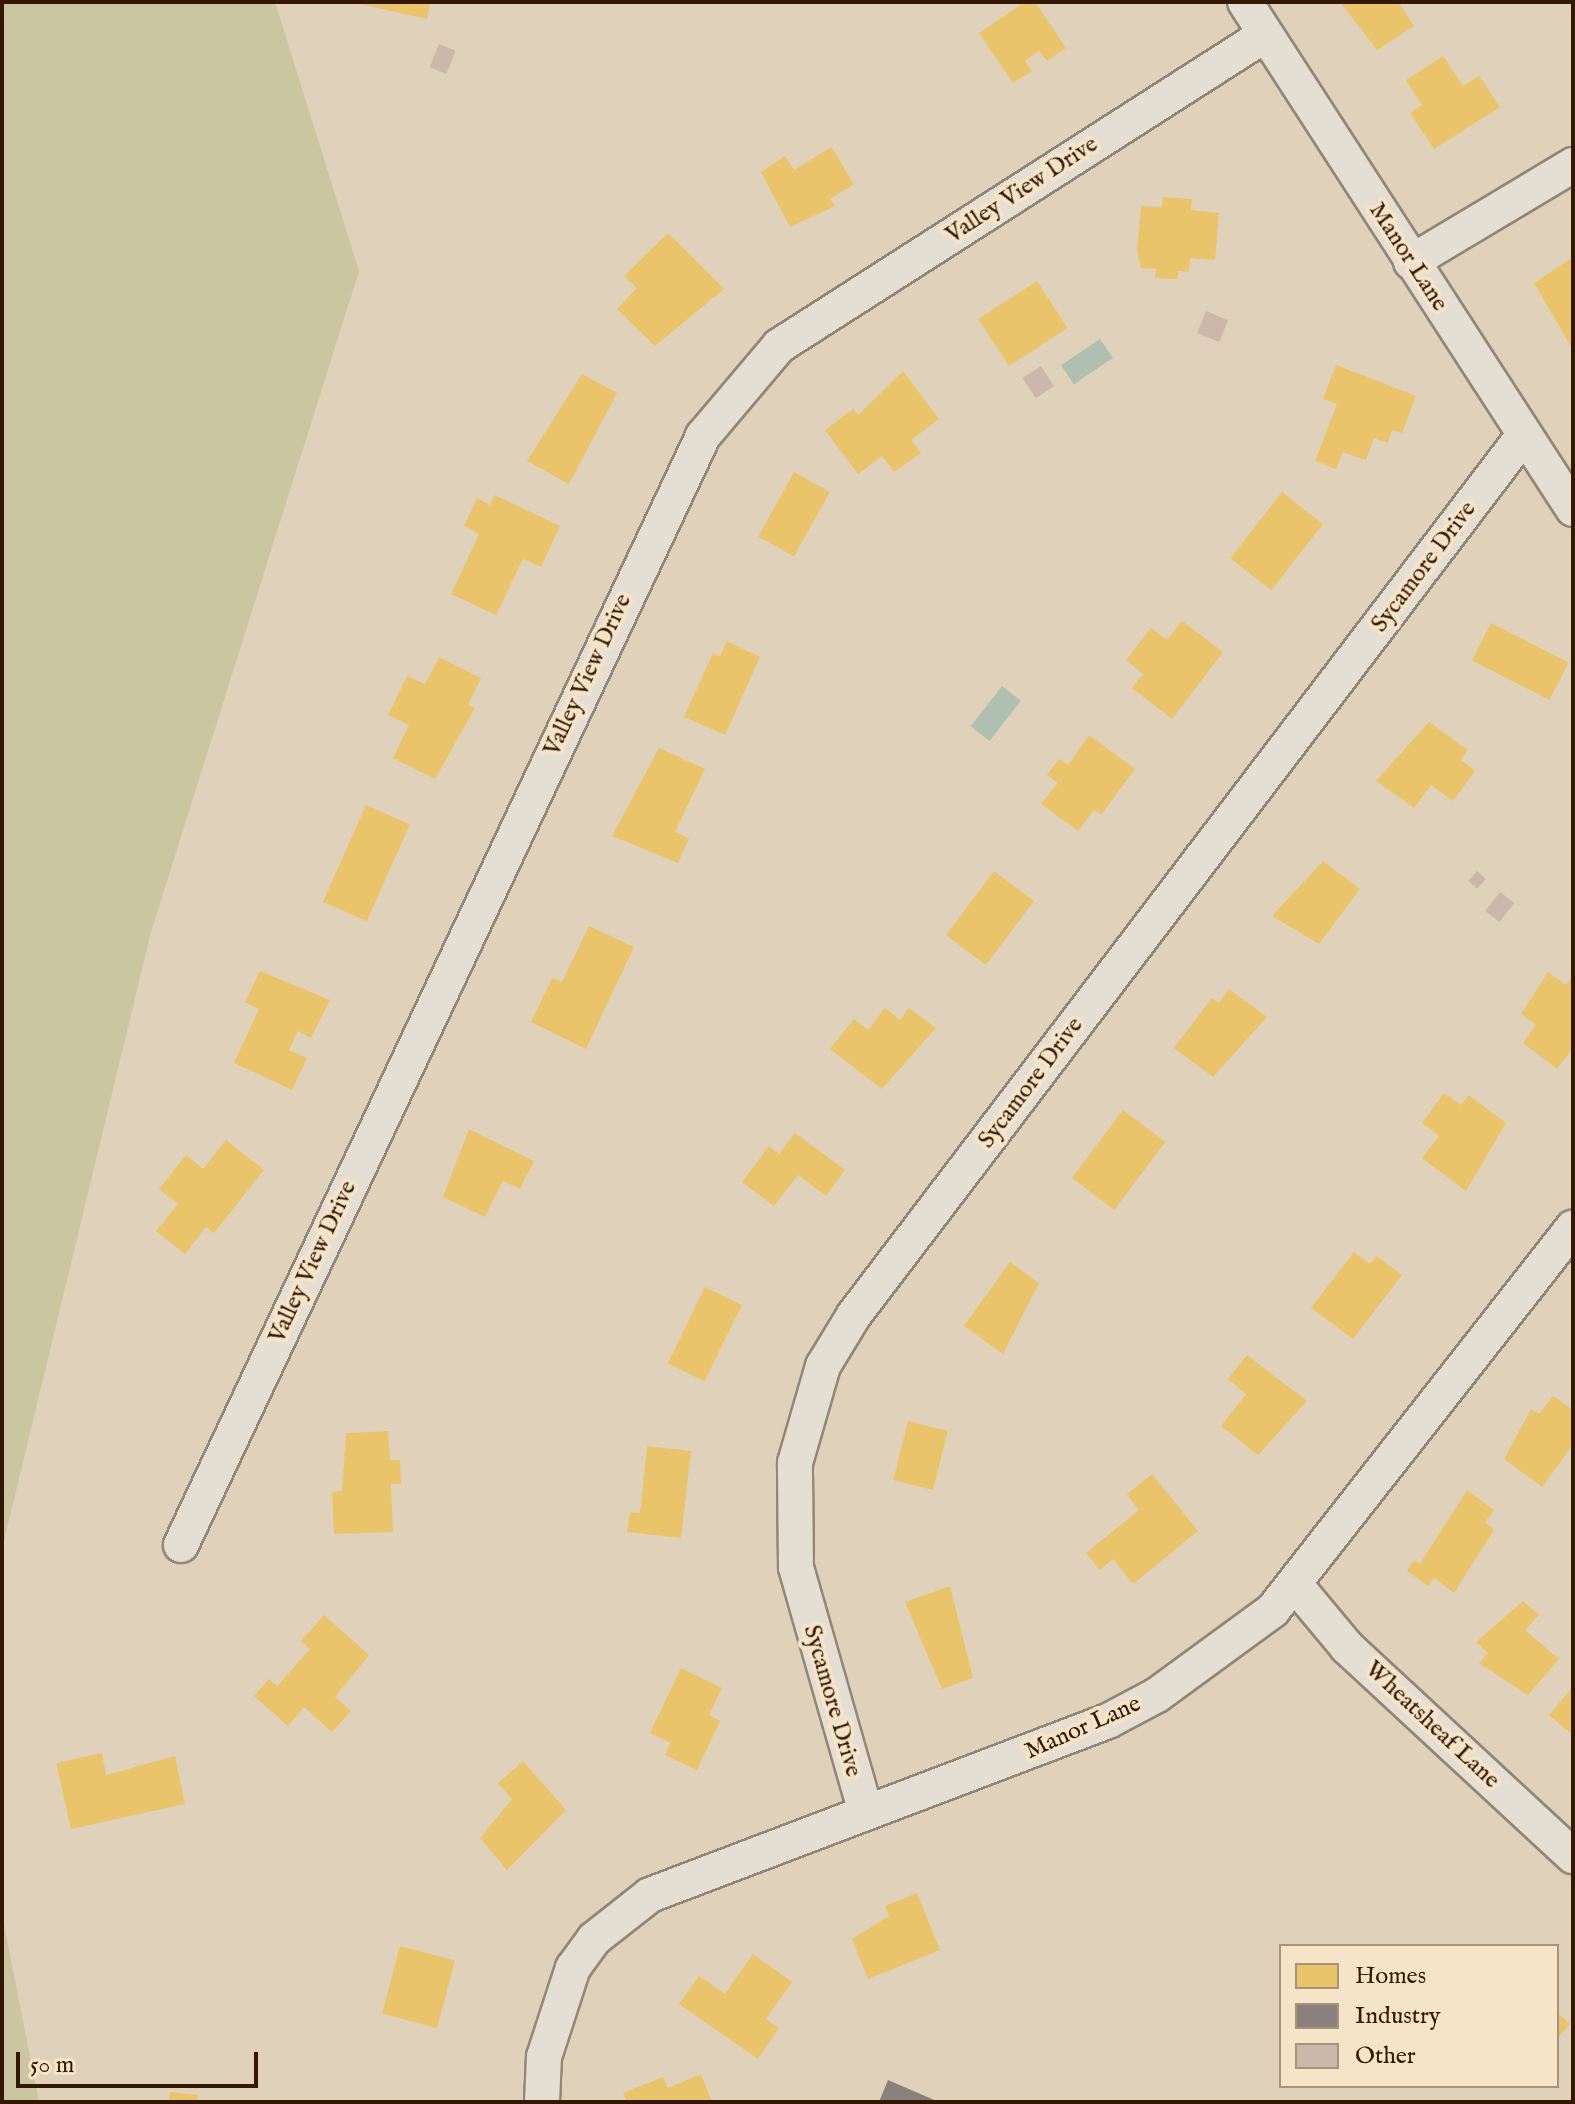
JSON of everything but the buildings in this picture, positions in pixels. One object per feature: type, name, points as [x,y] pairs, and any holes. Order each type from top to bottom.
[{"type":"street","name":"Manor Lane","points":[[1245,2],[1573,509]]},
{"type":"street","name":"Valley View Drive","points":[[181,1545],[703,436],[779,346],[1265,35]]},
{"type":"street","points":[[1411,262],[1573,165]]},
{"type":"street","name":"Sycamore Drive","points":[[866,1813],[796,1567],[795,1463],[823,1366],[854,1315],[1524,435]]},
{"type":"street","name":"Manor Lane","points":[[542,2102],[557,2001],[573,1968],[620,1916],[677,1882],[866,1813],[1132,1708],[1234,1642],[1297,1587],[1573,1228]]},
{"type":"street","name":"Wheatsheaf Lane","points":[[1297,1587],[1347,1647],[1573,1856]]},
{"type":"shaded area","points":[[2,2],[275,2],[359,271],[151,932],[2,1549]]},
{"type":"shaded area","points":[[1100,339],[1113,358],[1074,384],[1061,365]]},
{"type":"shaded area","points":[[1002,686],[1021,701],[990,741],[971,726]]},
{"type":"shaded area","points":[[2,1914],[39,2102],[2,2102]]}]
